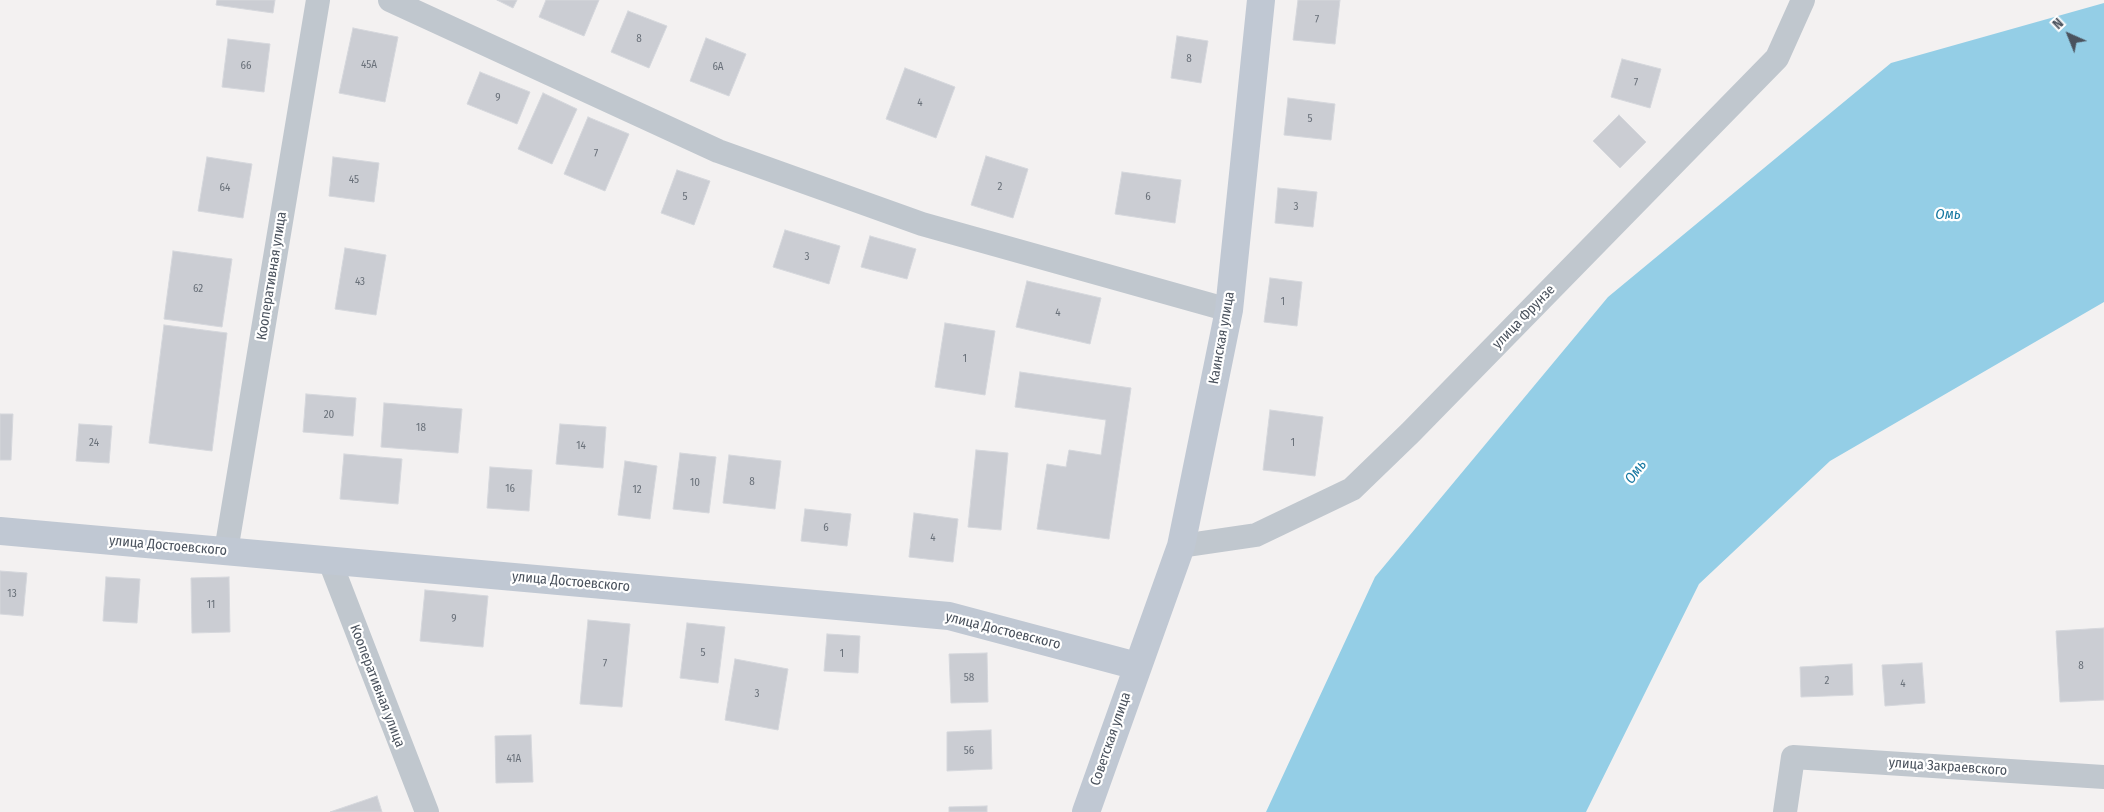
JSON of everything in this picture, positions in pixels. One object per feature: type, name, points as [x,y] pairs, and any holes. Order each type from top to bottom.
[{"type":"main road","name":"Каинская улица","points":[[1137,666],[1181,546],[1229,310],[1261,0]]},
{"type":"main road","name":"улица Достоевского","points":[[0,531],[949,616],[1137,666]]},
{"type":"main road","name":"Советская улица","points":[[1086,812],[1137,666]]},
{"type":"street","name":"Кооперативная улица","points":[[226,551],[318,0]]},
{"type":"street","points":[[390,0],[718,151],[922,224],[1229,310]]},
{"type":"street","name":"улица Фрунзе","points":[[1181,546],[1256,535],[1352,488],[1410,433],[1777,58],[1803,0]]},
{"type":"street","name":"Кооперативная улица","points":[[329,559],[427,812]]},
{"type":"street","name":"улица Закраевского","points":[[1785,812],[1793,757],[2104,777]]},
{"type":"water","name":"Омь","points":[[2104,3],[2104,302],[1830,461],[1699,584],[1586,812],[1266,812],[1375,577],[1608,297],[1891,63]]},
{"type":"building","points":[[217,0],[275,0],[273,13],[216,5]]},
{"type":"building","points":[[497,0],[517,0],[513,8]]},
{"type":"building","points":[[546,0],[599,0],[584,36],[539,17]]},
{"type":"building","points":[[1298,0],[1340,0],[1335,44],[1293,40]]},
{"type":"building","points":[[628,11],[667,26],[649,68],[611,52]]},
{"type":"building","points":[[353,28],[398,37],[385,102],[339,93]]},
{"type":"building","points":[[1177,36],[1208,41],[1201,83],[1171,78]]},
{"type":"building","points":[[706,38],[746,54],[729,96],[690,81]]},
{"type":"building","points":[[228,39],[270,44],[264,92],[222,87]]},
{"type":"building","points":[[1622,59],[1661,69],[1650,108],[1611,97]]},
{"type":"building","points":[[905,68],[955,87],[936,138],[886,119]]},
{"type":"building","points":[[480,72],[530,92],[517,124],[467,104]]},
{"type":"building","points":[[543,93],[577,109],[552,164],[518,149]]},
{"type":"building","points":[[1288,98],[1335,104],[1331,140],[1284,135]]},
{"type":"building","points":[[1619,115],[1646,142],[1620,168],[1593,141]]},
{"type":"building","points":[[588,117],[629,134],[605,191],[564,174]]},
{"type":"building","points":[[986,156],[1028,169],[1013,218],[971,205]]},
{"type":"building","points":[[207,157],[252,164],[243,218],[198,211]]},
{"type":"building","points":[[333,157],[379,163],[374,202],[329,196]]},
{"type":"building","points":[[677,170],[710,181],[694,225],[661,213]]},
{"type":"building","points":[[1122,172],[1181,180],[1175,223],[1115,214]]},
{"type":"building","points":[[1278,188],[1317,192],[1313,227],[1275,223]]},
{"type":"building","points":[[785,230],[840,246],[829,284],[773,267]]},
{"type":"building","points":[[870,236],[916,249],[907,279],[861,267]]},
{"type":"building","points":[[345,248],[386,255],[376,315],[335,309]]},
{"type":"building","points":[[173,251],[232,259],[222,327],[164,319]]},
{"type":"building","points":[[1270,278],[1302,282],[1297,326],[1264,322]]},
{"type":"building","points":[[1027,281],[1101,298],[1090,344],[1016,327]]},
{"type":"building","points":[[945,323],[995,331],[985,395],[935,387]]},
{"type":"building","points":[[164,325],[227,333],[212,451],[149,443]]},
{"type":"building","points":[[1020,372],[1131,388],[1109,539],[1037,529],[1047,464],[1066,467],[1069,450],[1101,455],[1106,420],[1015,407]]},
{"type":"building","points":[[306,394],[356,398],[353,436],[303,432]]},
{"type":"building","points":[[384,403],[462,409],[458,453],[381,447]]},
{"type":"building","points":[[1270,410],[1323,417],[1315,476],[1263,470]]},
{"type":"building","points":[[0,414],[13,414],[11,460],[0,460]]},
{"type":"building","points":[[79,424],[112,426],[109,463],[76,461]]},
{"type":"building","points":[[560,424],[606,427],[603,468],[556,464]]},
{"type":"building","points":[[976,450],[1008,453],[1001,530],[968,527]]},
{"type":"building","points":[[680,453],[716,457],[709,513],[673,509]]},
{"type":"building","points":[[344,454],[402,459],[398,504],[340,499]]},
{"type":"building","points":[[729,455],[781,461],[775,509],[723,503]]},
{"type":"building","points":[[625,461],[657,466],[650,519],[618,515]]},
{"type":"building","points":[[490,467],[532,470],[529,511],[487,508]]},
{"type":"building","points":[[805,509],[851,514],[847,546],[801,541]]},
{"type":"building","points":[[914,513],[958,519],[953,562],[909,557]]},
{"type":"building","points":[[0,571],[27,573],[23,616],[0,614]]},
{"type":"building","points":[[106,577],[140,579],[137,623],[103,621]]},
{"type":"building","points":[[229,577],[230,632],[192,633],[191,578]]},
{"type":"building","points":[[425,590],[488,596],[483,647],[420,641]]},
{"type":"building","points":[[588,620],[630,624],[622,707],[580,704]]},
{"type":"building","points":[[687,623],[725,627],[718,683],[680,678]]},
{"type":"building","points":[[2104,628],[2104,700],[2060,702],[2056,631]]},
{"type":"building","points":[[827,634],[860,636],[858,673],[824,671]]},
{"type":"building","points":[[987,653],[988,702],[951,703],[949,654]]},
{"type":"building","points":[[735,659],[788,669],[778,730],[725,720]]},
{"type":"building","points":[[1922,663],[1925,703],[1885,706],[1882,665]]},
{"type":"building","points":[[1852,664],[1853,695],[1801,697],[1800,667]]},
{"type":"building","points":[[991,730],[992,769],[947,771],[947,732]]},
{"type":"building","points":[[531,735],[533,782],[496,783],[495,736]]},
{"type":"building","points":[[377,796],[382,812],[330,812]]},
{"type":"building","points":[[987,806],[987,812],[949,812],[949,807]]}]
